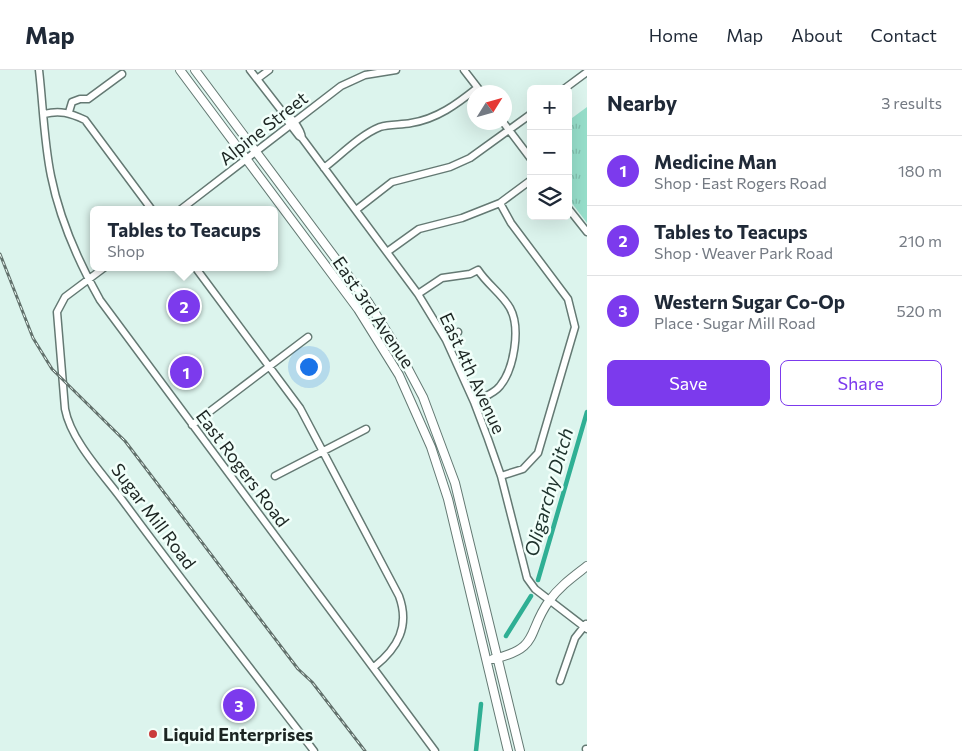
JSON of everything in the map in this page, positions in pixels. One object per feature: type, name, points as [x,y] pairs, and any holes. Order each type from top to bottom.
[{"type":"main road","name":"East 3rd Avenue","points":[[180,70],[358,308],[382,345],[407,390],[431,447],[448,499],[508,751]]},
{"type":"main road","name":"East 3rd Avenue","points":[[195,70],[375,312],[402,356],[423,398],[455,483],[520,751]]},
{"type":"main road","points":[[486,660],[519,651],[529,642],[550,600],[565,582],[587,566]]},
{"type":"street","name":"East Rogers Road","points":[[39,70],[46,147],[55,192],[69,238],[88,280],[113,320],[436,751]]},
{"type":"street","name":"East 4th Avenue","points":[[250,70],[388,252],[418,294],[446,340],[474,402],[500,476],[527,578],[535,589],[586,626]]},
{"type":"street","points":[[257,79],[269,70]]},
{"type":"street","name":"Alpine Street","points":[[185,206],[348,82],[379,71],[396,70]]},
{"type":"street","points":[[464,70],[475,85]]},
{"type":"street","points":[[569,85],[587,72]]},
{"type":"street","points":[[69,112],[72,102],[88,99],[122,74]]},
{"type":"street","points":[[324,168],[372,131],[386,126],[410,123],[438,115],[467,98]]},
{"type":"street","points":[[44,114],[56,111],[69,112],[85,120],[149,206]]},
{"type":"street","points":[[512,128],[527,117]]},
{"type":"street","points":[[356,210],[392,182],[450,166],[485,149],[509,130],[527,154]]},
{"type":"street","points":[[388,252],[419,229],[462,218],[500,203],[527,183]]},
{"type":"street","points":[[500,203],[511,223],[568,299],[575,327],[538,453],[522,469],[500,476]]},
{"type":"street","points":[[572,213],[587,232]]},
{"type":"street","points":[[418,294],[442,278],[470,274],[478,270],[510,309],[516,328],[515,345],[506,378],[495,391],[474,402]]},
{"type":"street","points":[[88,280],[100,271]]},
{"type":"street","points":[[198,271],[300,408],[402,604],[404,618],[402,635],[388,654],[374,667]]},
{"type":"street","name":"Sugar Mill Road","points":[[88,280],[65,297],[57,312],[65,409],[70,427],[132,514],[314,751]]},
{"type":"street","points":[[446,340],[458,332]]},
{"type":"street","points":[[192,424],[308,337]]},
{"type":"street","points":[[275,476],[366,429]]},
{"type":"street","points":[[560,681],[575,638],[586,626]]},
{"type":"green space","points":[[587,107],[587,223],[572,203],[572,118]]},
{"type":"green space","points":[[587,174],[587,190],[577,197],[572,194],[572,186]]},
{"type":"waterway","name":"Oligarchy Ditch","points":[[538,580],[587,412]]},
{"type":"waterway","name":"Oligarchy Ditch","points":[[506,636],[531,596]]},
{"type":"waterway","name":"Oligarchy Ditch","points":[[476,751],[481,704]]},
{"type":"railway","points":[[0,254],[33,338],[52,369],[125,441],[298,669],[312,682],[365,751]]},
{"type":"place","name":"Tables to Teacups","points":[[184,306]]},
{"type":"place","name":"Medicine Man","points":[[186,372]]},
{"type":"place","name":"Western Sugar Co-Op","points":[[239,705]]},
{"type":"place","name":"Liquid Enterprises","points":[[153,734]]}]
